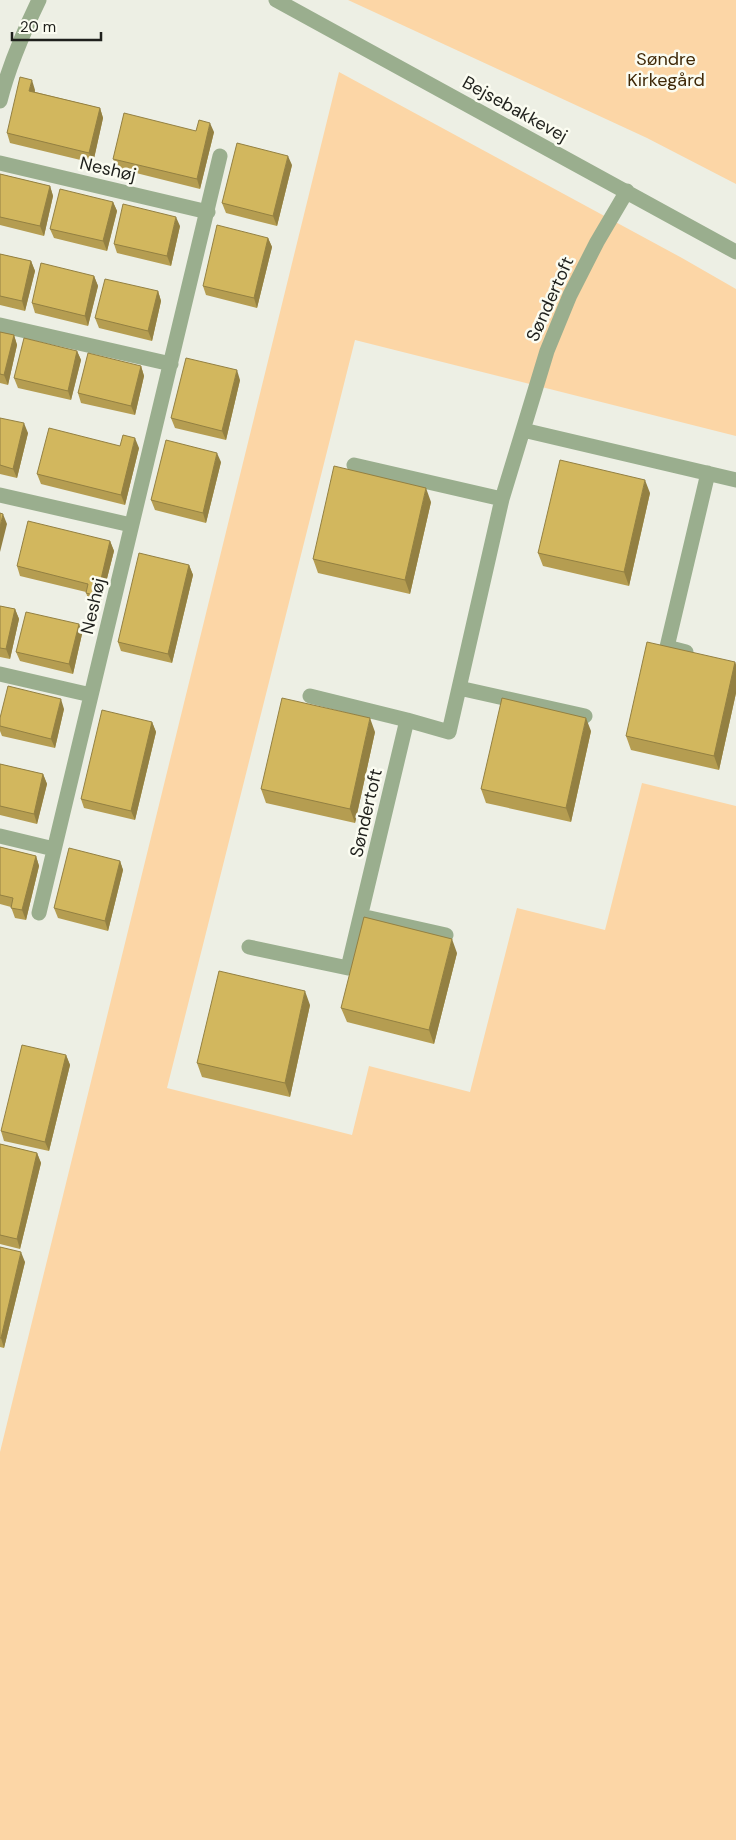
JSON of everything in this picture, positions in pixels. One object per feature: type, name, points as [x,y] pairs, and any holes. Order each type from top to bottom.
[{"type":"street","points":[[0,101],[18,45],[39,0]]},
{"type":"street","name":"Bejsebakkevej","points":[[276,0],[628,191],[736,252]]},
{"type":"street","name":"Neshøj","points":[[39,913],[220,156]]},
{"type":"street","name":"Neshøj","points":[[0,163],[208,212]]},
{"type":"street","name":"Søndertoft","points":[[310,696],[449,732],[502,500],[547,351],[570,295],[596,242],[628,191]]},
{"type":"street","points":[[0,325],[171,364]]},
{"type":"street","points":[[523,430],[736,480]]},
{"type":"street","points":[[354,465],[502,500]]},
{"type":"street","points":[[696,654],[667,647],[708,473]]},
{"type":"street","points":[[0,495],[131,526]]},
{"type":"street","points":[[0,674],[91,695]]},
{"type":"street","points":[[460,688],[585,716]]},
{"type":"street","name":"Søndertoft","points":[[249,947],[348,968],[407,720]]},
{"type":"street","points":[[0,836],[54,849]]},
{"type":"street","points":[[361,916],[446,935]]},
{"type":"green space","name":"Søndre Kirkegård","points":[[348,0],[736,0],[736,184],[647,138]]},
{"type":"green space","points":[[339,72],[736,289],[736,436],[355,340],[167,1088],[352,1135],[369,1066],[470,1092],[517,908],[605,930],[642,783],[736,806],[736,1840],[0,1840],[0,1452]]},
{"type":"building","points":[[20,77],[32,80],[29,91],[100,108],[89,153],[7,133]]},
{"type":"building","points":[[124,113],[196,131],[199,120],[210,123],[197,179],[113,159]]},
{"type":"building","points":[[237,143],[288,156],[273,216],[222,203]]},
{"type":"building","points":[[0,174],[50,186],[40,226],[0,217]]},
{"type":"building","points":[[60,189],[113,202],[103,241],[50,229]]},
{"type":"building","points":[[123,204],[176,217],[167,256],[114,244]]},
{"type":"building","points":[[217,225],[268,238],[254,298],[203,286]]},
{"type":"building","points":[[0,254],[31,261],[22,301],[0,296]]},
{"type":"building","points":[[41,263],[94,276],[85,316],[32,303]]},
{"type":"building","points":[[105,279],[158,291],[148,331],[95,318]]},
{"type":"building","points":[[0,332],[14,335],[4,375],[0,374]]},
{"type":"building","points":[[24,338],[77,351],[68,391],[14,378]]},
{"type":"building","points":[[88,353],[141,366],[131,406],[78,393]]},
{"type":"building","points":[[186,358],[237,370],[222,431],[171,418]]},
{"type":"building","points":[[0,418],[24,423],[13,469],[0,465]]},
{"type":"building","points":[[49,428],[120,446],[123,435],[135,438],[121,495],[37,474]]},
{"type":"building","points":[[166,440],[217,453],[203,513],[151,500]]},
{"type":"building","points":[[560,460],[645,480],[624,572],[538,553]]},
{"type":"building","points":[[334,466],[426,488],[405,580],[313,559]]},
{"type":"building","points":[[0,513],[3,514],[0,527]]},
{"type":"building","points":[[28,521],[110,541],[97,596],[86,593],[88,584],[17,566]]},
{"type":"building","points":[[139,553],[189,565],[168,654],[118,642]]},
{"type":"building","points":[[0,606],[15,609],[6,649],[0,648]]},
{"type":"building","points":[[26,612],[79,624],[69,664],[16,652]]},
{"type":"building","points":[[647,642],[735,662],[714,756],[626,736]]},
{"type":"building","points":[[8,686],[61,699],[51,739],[0,726],[0,718]]},
{"type":"building","points":[[282,698],[370,718],[350,809],[261,789]]},
{"type":"building","points":[[502,698],[586,718],[566,808],[481,789]]},
{"type":"building","points":[[102,710],[152,722],[131,811],[81,799]]},
{"type":"building","points":[[0,764],[43,774],[34,814],[0,806]]},
{"type":"building","points":[[0,847],[36,856],[22,910],[11,908],[13,898],[0,895]]},
{"type":"building","points":[[69,848],[120,861],[105,921],[54,908]]},
{"type":"building","points":[[364,917],[452,939],[429,1030],[341,1008]]},
{"type":"building","points":[[219,971],[305,991],[285,1083],[197,1063]]},
{"type":"building","points":[[22,1045],[66,1055],[45,1142],[1,1131]]},
{"type":"building","points":[[0,1144],[37,1153],[17,1239],[0,1235]]},
{"type":"building","points":[[0,1247],[21,1252],[1,1338],[0,1338]]}]
